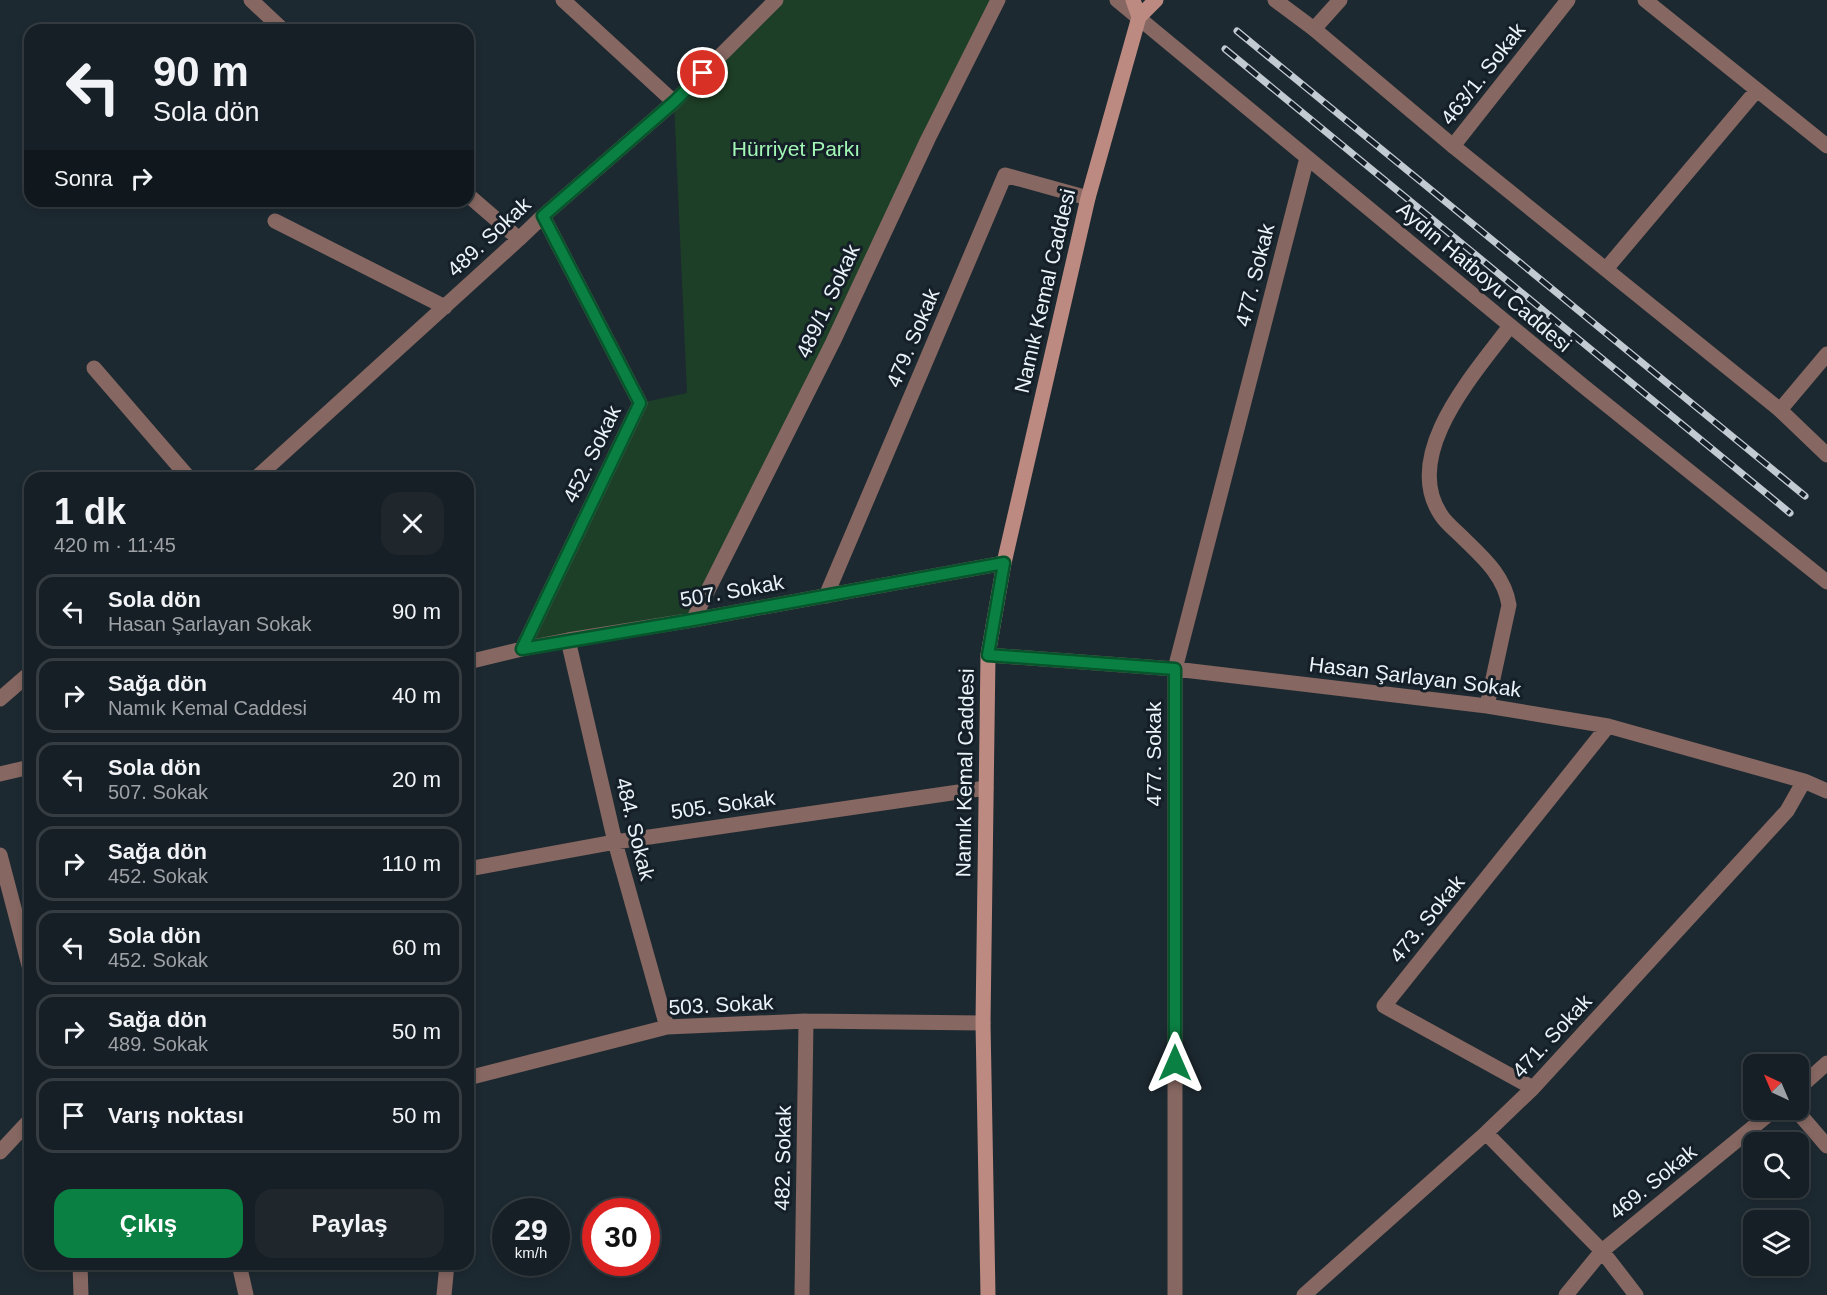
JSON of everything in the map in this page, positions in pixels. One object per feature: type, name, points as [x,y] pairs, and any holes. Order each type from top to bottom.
[{"type":"main road","points":[[1133,0],[1139,17]]},
{"type":"main road","name":"Namık Kemal Caddesi","points":[[988,1295],[983,1023],[988,655],[1004,563],[1088,198],[1139,17],[1156,0]]},
{"type":"street","points":[[252,0],[277,24]]},
{"type":"street","points":[[563,0],[674,102]]},
{"type":"street","name":"489. Sokak","points":[[263,472],[543,216],[674,102],[776,0]]},
{"type":"street","name":"489/1. Sokak","points":[[693,620],[833,342],[928,139],[998,0]]},
{"type":"street","name":"Aydın Hatboyu Caddesi","points":[[1117,0],[1510,326],[1827,582]]},
{"type":"street","points":[[1275,0],[1314,29],[1453,146],[1780,410],[1827,454]]},
{"type":"street","points":[[1314,29],[1340,0]]},
{"type":"street","name":"463/1. Sokak","points":[[1453,146],[1568,0]]},
{"type":"street","points":[[1645,0],[1827,146]]},
{"type":"street","points":[[1606,269],[1757,90]]},
{"type":"street","name":"477. Sokak","points":[[1175,1295],[1175,669],[1307,158]]},
{"type":"street","name":"479. Sokak","points":[[826,596],[1005,175],[1088,198]]},
{"type":"street","points":[[474,200],[519,239]]},
{"type":"street","name":"452. Sokak","points":[[522,649],[640,403],[543,216]]},
{"type":"street","points":[[275,221],[445,307]]},
{"type":"street","points":[[1487,705],[1509,604],[1507,594],[1497,573],[1442,517],[1431,492],[1430,466],[1436,443],[1448,414],[1459,395],[1510,326]]},
{"type":"street","points":[[1780,410],[1827,354]]},
{"type":"street","points":[[94,368],[184,472]]},
{"type":"street","name":"507. Sokak","points":[[474,661],[568,640],[693,620],[1004,563]]},
{"type":"street","name":"484. Sokak","points":[[568,640],[615,842],[667,1027]]},
{"type":"street","name":"Hasan Şarlayan Sokak","points":[[988,655],[1175,669],[1487,705],[1608,726],[1804,781],[1827,791]]},
{"type":"street","points":[[0,699],[24,678]]},
{"type":"street","name":"473. Sokak","points":[[1533,1088],[1384,1006],[1608,726]]},
{"type":"street","points":[[0,774],[24,768]]},
{"type":"street","name":"471. Sokak","points":[[1304,1295],[1533,1088],[1787,811],[1804,781]]},
{"type":"street","name":"505. Sokak","points":[[474,868],[615,842],[986,788]]},
{"type":"street","points":[[0,855],[24,946]]},
{"type":"street","name":"503. Sokak","points":[[474,1076],[667,1027],[806,1021],[983,1023]]},
{"type":"street","name":"482. Sokak","points":[[802,1295],[806,1021]]},
{"type":"street","points":[[1809,1079],[1827,1063]]},
{"type":"street","name":"469. Sokak","points":[[1566,1295],[1602,1251],[1762,1120]]},
{"type":"street","points":[[1805,1120],[1827,1146]]},
{"type":"street","points":[[0,1152],[24,1126]]},
{"type":"street","points":[[1486,1132],[1602,1251],[1636,1295]]},
{"type":"street","points":[[80,1270],[81,1295]]},
{"type":"street","points":[[240,1270],[246,1295]]},
{"type":"street","points":[[444,1295],[446,1270]]},
{"type":"green space","name":"Hürriyet Parkı","points":[[776,0],[1000,0],[693,620],[522,649],[640,403],[687,393],[674,102]]},
{"type":"railway","points":[[1237,31],[1805,496]]},
{"type":"railway","points":[[1225,49],[1790,513]]},
{"type":"route","points":[[703,73],[674,102],[543,216],[640,403],[522,649],[1004,563],[988,655],[1175,669],[1175,1063]]}]
